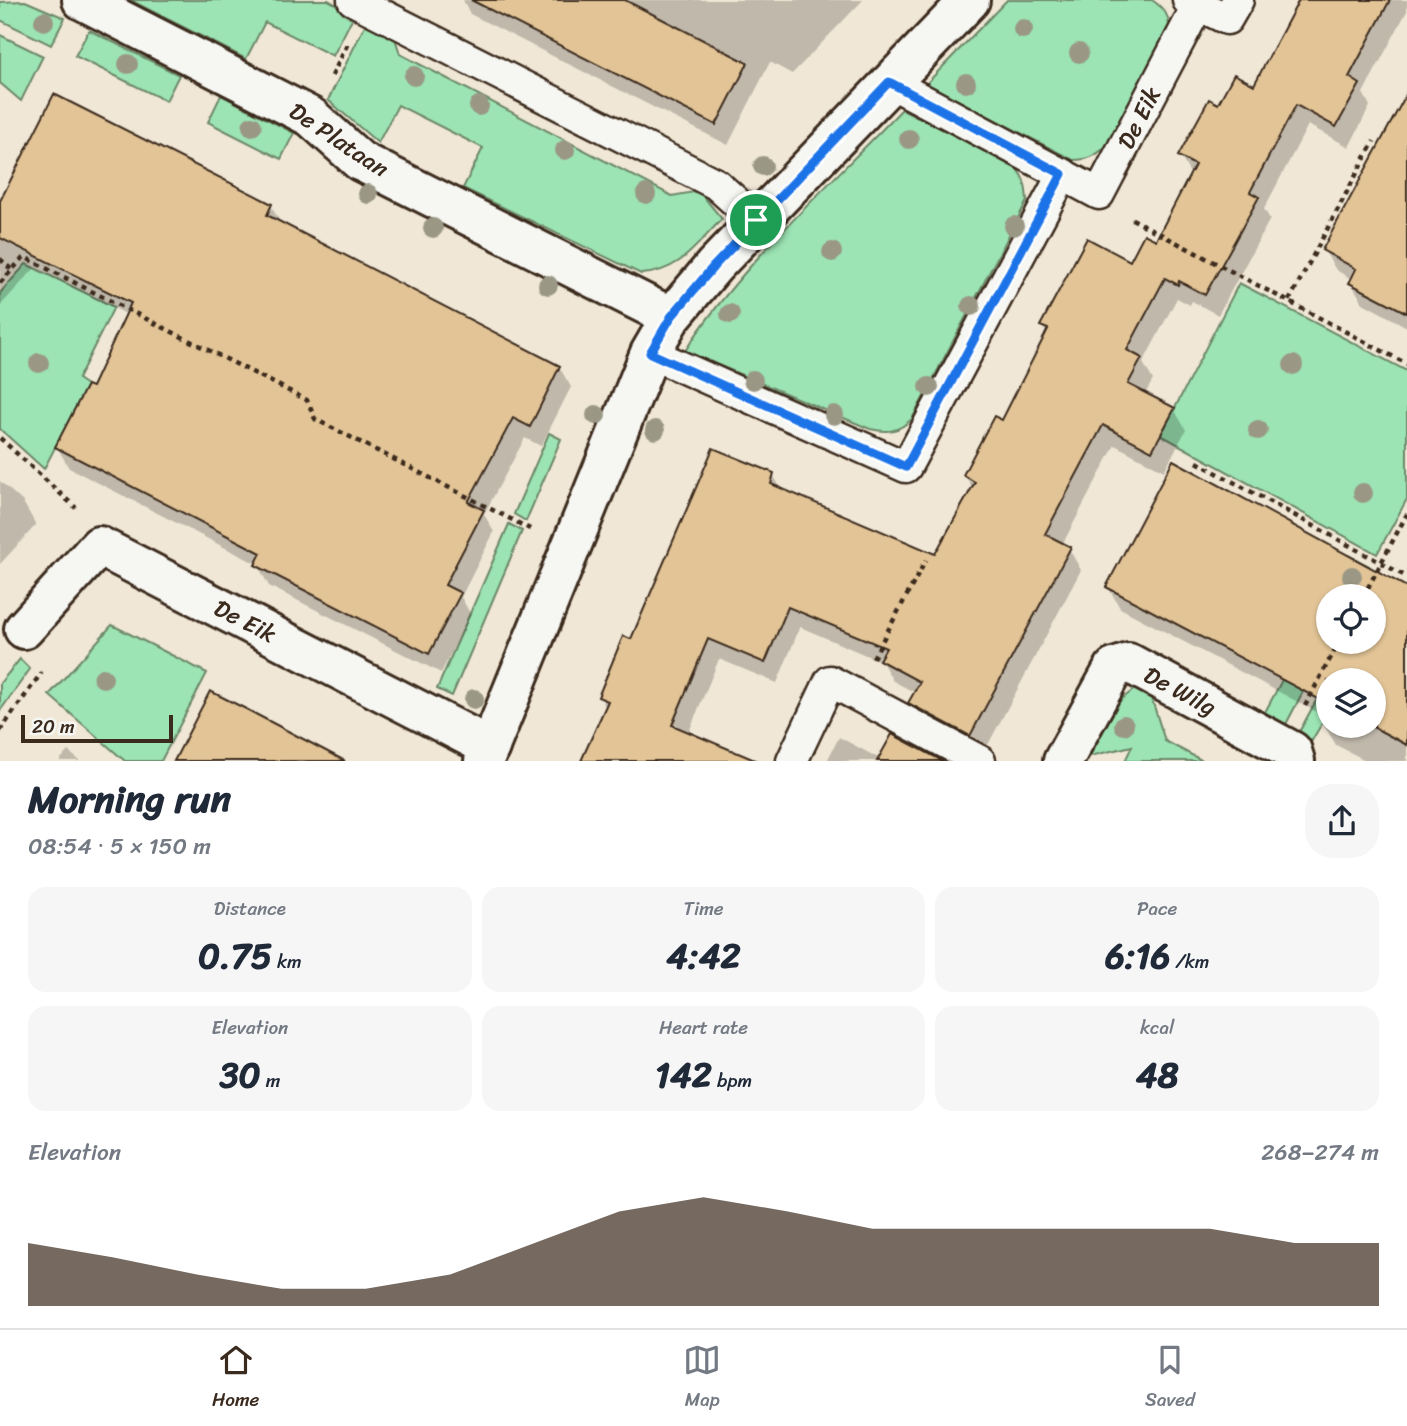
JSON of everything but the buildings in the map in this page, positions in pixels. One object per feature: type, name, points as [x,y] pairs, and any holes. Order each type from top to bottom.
[{"type":"street","name":"De Plataan","points":[[82,0],[311,117],[360,160],[671,317]]},
{"type":"street","name":"De Eik","points":[[99,546],[487,754],[650,353],[671,317],[756,220],[970,0]]},
{"type":"street","points":[[29,645],[99,546]]},
{"type":"street","name":"De Wilg","points":[[1063,761],[1114,668],[1129,663],[1289,754]]},
{"type":"lane","name":"De Eik","points":[[1099,194],[1193,3],[1227,19],[1238,0]]},
{"type":"lane","points":[[357,3],[716,184],[756,220]]},
{"type":"lane","points":[[889,82],[1099,194]]},
{"type":"lane","points":[[650,353],[906,467],[1062,174]]},
{"type":"lane","points":[[792,761],[830,681],[980,761]]},
{"type":"path","points":[[311,117],[360,19],[357,3]]},
{"type":"path","points":[[1289,301],[1374,141]]},
{"type":"path","points":[[1099,194],[1121,213],[1407,363]]},
{"type":"path","points":[[0,284],[24,257],[307,400],[314,419],[531,530]]},
{"type":"path","points":[[0,259],[12,270]]},
{"type":"path","points":[[0,438],[85,516],[99,546]]},
{"type":"path","points":[[1197,462],[1407,578]]},
{"type":"path","points":[[1370,584],[1407,514]]},
{"type":"path","points":[[854,693],[926,560]]},
{"type":"path","points":[[0,731],[43,671],[29,645]]},
{"type":"path","points":[[1289,754],[1334,654]]},
{"type":"green space","points":[[130,0],[328,0],[354,15],[333,56],[265,22],[246,59]]},
{"type":"green space","points":[[1007,0],[1152,0],[1166,13],[1169,32],[1109,143],[1093,156],[1073,160],[926,84]]},
{"type":"green space","points":[[25,1],[65,18],[51,45],[0,20],[0,2]]},
{"type":"green space","points":[[367,21],[394,35],[400,54],[672,196],[699,191],[722,219],[677,263],[655,272],[641,274],[463,188],[483,148],[398,105],[378,143],[328,100]]},
{"type":"green space","points":[[89,30],[179,75],[166,101],[75,56]]},
{"type":"green space","points":[[0,35],[43,56],[21,101],[0,83]]},
{"type":"green space","points":[[221,95],[294,133],[281,159],[208,122]]},
{"type":"green space","points":[[902,109],[1011,163],[1024,180],[1027,201],[912,419],[902,427],[892,430],[870,429],[685,351],[733,286],[760,255]]},
{"type":"green space","points":[[26,264],[114,307],[78,379],[87,385],[44,469],[0,429],[0,293]]},
{"type":"green space","points":[[1239,283],[1407,371],[1407,499],[1377,554],[1161,435]]},
{"type":"green space","points":[[549,433],[561,439],[526,521],[514,514]]},
{"type":"green space","points":[[509,524],[522,531],[452,696],[437,689]]},
{"type":"green space","points":[[1348,555],[1369,566],[1360,584],[1333,584]]},
{"type":"green space","points":[[1316,616],[1316,654],[1323,654],[1285,726],[1264,714]]},
{"type":"green space","points":[[112,625],[207,673],[161,761],[125,761],[49,695]]},
{"type":"green space","points":[[20,659],[30,669],[0,711],[0,683]]},
{"type":"green space","points":[[1136,688],[1149,690],[1165,741],[1203,761],[1125,761],[1132,746],[1082,758],[1118,702]]},
{"type":"green space","points":[[1316,701],[1316,733],[1311,742],[1298,734]]},
{"type":"route","points":[[889,82],[1062,174],[906,467],[650,353],[671,317],[756,220],[889,82]]}]
